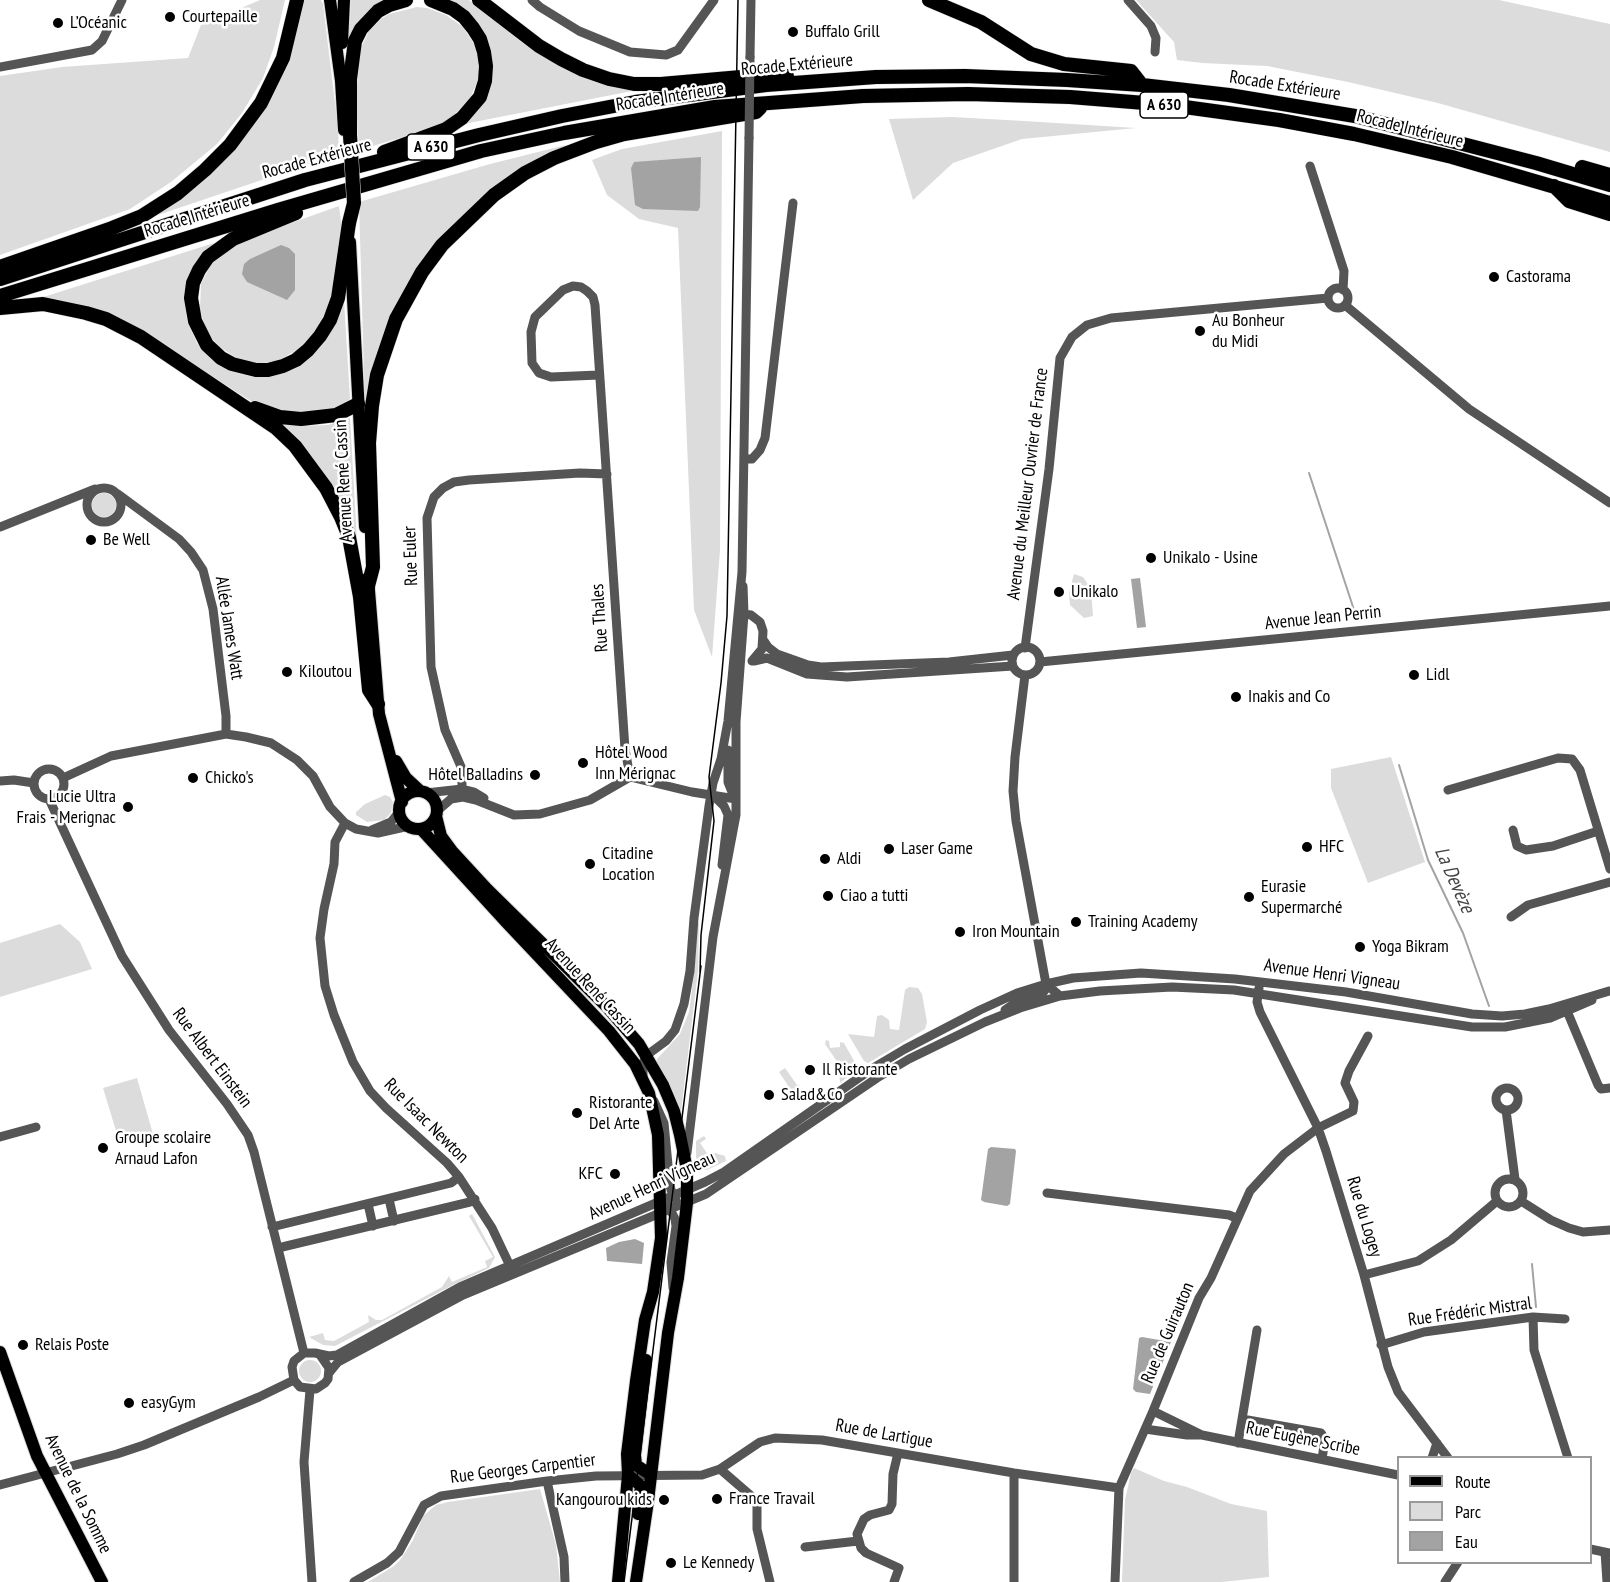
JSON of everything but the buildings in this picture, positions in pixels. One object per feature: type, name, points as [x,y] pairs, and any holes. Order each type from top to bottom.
[{"type":"highway","points":[[0,267],[142,216],[178,192],[205,170],[230,145],[261,103],[283,58],[297,0]]},
{"type":"highway","points":[[406,0],[378,11],[365,23],[355,41],[347,136],[354,203],[338,298],[330,320],[308,350],[296,360],[268,370],[256,370],[232,364],[221,358],[207,345],[195,321],[191,298],[193,283],[208,257],[227,243],[255,229],[412,170]]},
{"type":"highway","points":[[305,180],[446,129],[462,118],[480,97],[485,81],[486,66],[480,39],[464,17],[453,9],[431,0]]},
{"type":"highway","points":[[479,0],[554,55],[583,70],[634,84],[661,84],[765,75],[876,77]]},
{"type":"highway","points":[[928,0],[981,22],[1031,54],[1064,64],[1131,71],[1142,85]]},
{"type":"highway","name":"Rocade Extérieure","points":[[0,279],[305,180],[478,135],[635,102],[766,85],[876,77],[965,76],[1142,85],[1230,95],[1355,116],[1536,163],[1610,186]]},
{"type":"highway","name":"Rocade Intérieure","points":[[0,296],[412,170],[481,152],[574,131],[715,107],[863,96],[968,94],[1070,97],[1170,105],[1279,120],[1354,134],[1553,185],[1610,203]]},
{"type":"highway","points":[[368,586],[373,567],[369,443],[377,375],[396,319],[422,272],[442,245],[494,195],[525,173],[554,158],[624,134],[756,112],[767,102]]},
{"type":"highway","points":[[1536,163],[1564,162],[1610,175]]},
{"type":"highway","points":[[1553,185],[1569,201],[1610,214]]},
{"type":"highway","points":[[0,308],[43,304],[106,319],[141,337],[276,428],[295,446],[326,489],[349,537],[360,597],[369,690],[378,704]]},
{"type":"highway","points":[[141,337],[158,343],[259,410],[280,417],[320,418],[344,413],[358,404]]},
{"type":"main road","points":[[330,0],[347,136]]},
{"type":"main road","points":[[341,81],[344,0]]},
{"type":"main road","name":"Avenue René Cassin","points":[[349,223],[368,586],[378,704],[400,807]]},
{"type":"main road","name":"Avenue René Cassin","points":[[384,736],[406,778],[423,792]]},
{"type":"main road","points":[[423,792],[434,800],[436,813],[430,824],[415,827],[401,818],[400,807],[409,794],[423,792]]},
{"type":"main road","name":"Avenue René Cassin","points":[[436,813],[441,836],[452,851],[487,889],[618,1018],[647,1055],[671,1105],[687,1170],[688,1190],[636,1582]]},
{"type":"main road","name":"Avenue René Cassin","points":[[415,827],[585,1004],[624,1049],[643,1077],[649,1093],[658,1135],[664,1208],[656,1277],[645,1320]]},
{"type":"main road","points":[[645,1320],[647,1354],[635,1455],[636,1465],[651,1475]]},
{"type":"main road","points":[[618,1582],[628,1475],[627,1454],[645,1320]]},
{"type":"main road","name":"Avenue de la Somme","points":[[0,1352],[36,1456],[102,1582]]},
{"type":"main road","points":[[628,1475],[641,1486],[634,1544],[639,1565]]},
{"type":"street","points":[[0,67],[92,50],[102,41],[122,0]]},
{"type":"street","points":[[532,0],[579,31],[630,52],[666,55],[678,50],[714,0]]},
{"type":"street","points":[[687,1170],[688,1134],[705,995],[734,828],[736,800],[736,722],[744,614],[742,572],[751,0]]},
{"type":"street","points":[[1128,0],[1151,26],[1156,38],[1155,52]]},
{"type":"street","points":[[1310,166],[1344,271],[1343,290],[1347,295],[1345,305],[1340,308],[1333,307],[1328,298],[1334,290],[1343,290]]},
{"type":"street","points":[[744,459],[752,459],[760,450],[765,438],[793,202]]},
{"type":"street","name":"Rue Thales","points":[[599,375],[551,376],[539,373],[532,363],[531,332],[535,317],[563,290],[573,286],[581,287],[594,300],[625,749],[630,777]]},
{"type":"street","name":"Avenue du Meilleur Ouvrier de France","points":[[1025,648],[1049,469],[1060,358],[1072,337],[1087,325],[1111,318],[1328,298]]},
{"type":"street","points":[[1345,305],[1469,410],[1610,503]]},
{"type":"street","name":"Rue Euler","points":[[462,789],[462,770],[445,730],[431,668],[427,518],[434,497],[454,482],[469,480],[580,473],[607,474]]},
{"type":"street","points":[[0,527],[98,489],[109,488],[118,494],[122,505],[118,516],[114,519],[103,522],[92,517],[87,507],[89,496],[98,489]]},
{"type":"street","name":"Allée James Watt","points":[[118,494],[179,539],[203,570],[213,609],[226,716],[226,734]]},
{"type":"street","points":[[736,800],[728,782],[728,721],[742,572]]},
{"type":"street","name":"Avenue Jean Perrin","points":[[1040,662],[1610,606]]},
{"type":"street","points":[[736,622],[744,614]]},
{"type":"street","points":[[744,614],[751,615],[759,622],[763,631],[762,649],[754,661]]},
{"type":"street","points":[[764,641],[777,654],[825,672],[1013,656]]},
{"type":"street","points":[[1025,648],[1037,653],[1040,662],[1034,673],[1025,675],[1018,673],[1013,666],[1013,656],[1018,650],[1025,648]]},
{"type":"street","points":[[734,651],[741,663]]},
{"type":"street","points":[[741,663],[767,658],[791,669],[825,672],[847,677],[1013,666]]},
{"type":"street","points":[[1025,675],[1014,757],[1013,791],[1016,821],[1046,984],[1060,996]]},
{"type":"street","points":[[643,1077],[643,1063],[647,1055],[666,1041],[675,1030],[684,1004],[713,796],[728,721]]},
{"type":"street","points":[[63,778],[111,756],[226,734],[260,740],[284,751],[313,776],[330,807],[345,824],[378,833],[415,827]]},
{"type":"street","points":[[1448,790],[1565,757],[1576,763],[1580,770],[1610,869]]},
{"type":"street","points":[[46,769],[56,771],[63,778],[63,791],[57,797],[44,799],[36,793],[34,783],[38,774],[46,769]]},
{"type":"street","points":[[436,813],[451,798],[463,797],[522,816],[540,814],[590,800],[630,777],[736,800]]},
{"type":"street","points":[[0,781],[14,780],[34,783]]},
{"type":"street","points":[[423,792],[462,789],[479,794],[497,809]]},
{"type":"street","points":[[713,796],[724,806],[728,815],[720,904]]},
{"type":"street","name":"Rue Albert Einstein","points":[[49,799],[122,956],[169,1030],[227,1104],[248,1135],[304,1353]]},
{"type":"street","points":[[361,830],[372,830],[387,825],[400,807]]},
{"type":"street","name":"Rue Isaac Newton","points":[[345,824],[335,842],[334,864],[320,938],[325,986],[334,1015],[353,1062],[370,1090],[459,1177],[492,1228],[510,1266]]},
{"type":"street","points":[[1513,830],[1517,846],[1526,850],[1553,846],[1598,831]]},
{"type":"street","points":[[1511,917],[1528,905],[1610,882]]},
{"type":"street","name":"Avenue Henri Vigneau","points":[[310,1390],[325,1383],[329,1373],[338,1362],[462,1295],[664,1208],[673,1196],[724,1172],[873,1068],[905,1049],[980,1010],[1017,993],[1046,984],[1073,978],[1141,973],[1260,981],[1346,992],[1472,1014],[1502,1016],[1569,1008]]},
{"type":"street","name":"Rue du Logey","points":[[1260,981],[1257,1002],[1260,1012],[1318,1128],[1364,1275],[1381,1345],[1398,1392],[1447,1456]]},
{"type":"street","name":"Avenue Henri Vigneau","points":[[985,1022],[1018,1001],[1042,994],[1046,984]]},
{"type":"street","name":"Avenue Henri Vigneau","points":[[304,1353],[337,1355],[460,1287],[664,1208],[687,1203],[729,1180],[877,1078],[909,1059],[985,1022],[1060,996],[1172,987],[1259,993],[1472,1027],[1505,1027],[1527,1024],[1610,991]]},
{"type":"street","points":[[1569,1008],[1598,1085],[1601,1089],[1610,1089]]},
{"type":"street","name":"Rue de Guirauton","points":[[1115,1582],[1119,1488],[1153,1411],[1198,1298],[1211,1278],[1250,1191],[1284,1155],[1318,1128],[1353,1111],[1354,1102],[1345,1083],[1368,1036]]},
{"type":"street","points":[[649,1093],[664,1123],[673,1196],[687,1203]]},
{"type":"street","points":[[1506,1110],[1515,1179]]},
{"type":"street","points":[[0,1137],[36,1127]]},
{"type":"street","points":[[272,1227],[452,1183],[459,1177]]},
{"type":"street","points":[[1508,1178],[1515,1179],[1524,1191],[1521,1200],[1518,1204],[1504,1207],[1497,1201],[1495,1189],[1500,1182],[1508,1178]]},
{"type":"street","points":[[1047,1193],[1229,1215],[1236,1218]]},
{"type":"street","points":[[389,1199],[394,1221]]},
{"type":"street","points":[[278,1248],[475,1200]]},
{"type":"street","points":[[1521,1200],[1551,1220],[1569,1228],[1583,1232],[1610,1230]]},
{"type":"street","points":[[1364,1275],[1418,1261],[1451,1240],[1497,1201]]},
{"type":"street","points":[[368,1204],[374,1226]]},
{"type":"street","points":[[664,1208],[676,1226],[671,1262],[674,1297]]},
{"type":"street","points":[[1533,1317],[1534,1350],[1567,1456]]},
{"type":"street","name":"Rue Frédéric Mistral","points":[[1381,1345],[1424,1332],[1533,1317],[1565,1319]]},
{"type":"street","points":[[1238,1443],[1257,1330]]},
{"type":"street","points":[[304,1353],[294,1361],[292,1367],[294,1380],[300,1387],[310,1390],[304,1462],[312,1582]]},
{"type":"street","points":[[320,1355],[327,1363],[329,1373]]},
{"type":"street","points":[[0,1485],[117,1454],[259,1397],[294,1380]]},
{"type":"street","name":"Rue Eugène Scribe","points":[[1153,1411],[1202,1435]]},
{"type":"street","points":[[1242,1419],[1322,1433],[1325,1439],[1322,1459]]},
{"type":"street","name":"Rue Eugène Scribe","points":[[1145,1429],[1202,1435],[1397,1475]]},
{"type":"street","name":"Rue de Lartigue","points":[[651,1475],[702,1475],[720,1469],[760,1442],[775,1438],[822,1440],[1014,1473],[1119,1488]]},
{"type":"street","points":[[1433,1456],[1437,1443]]},
{"type":"street","points":[[894,1582],[904,1570],[866,1553],[858,1541],[857,1534],[864,1519],[889,1510],[892,1504],[893,1474],[898,1454]]},
{"type":"street","points":[[720,1469],[757,1501],[757,1529],[770,1582]]},
{"type":"street","points":[[1014,1473],[1014,1582]]},
{"type":"street","name":"Rue Georges Carpentier","points":[[354,1582],[387,1563],[399,1552],[424,1505],[441,1496],[548,1481],[651,1475]]},
{"type":"street","points":[[548,1481],[564,1557],[565,1582]]},
{"type":"street","points":[[805,1547],[858,1541]]},
{"type":"street","points":[[1592,1549],[1607,1553],[1606,1582]]},
{"type":"street","points":[[1445,1582],[1457,1564]]},
{"type":"green space","points":[[260,0],[285,0],[274,47],[263,78],[242,113],[217,144],[171,182],[130,209],[0,255],[0,76],[62,67],[188,58],[201,25]]},
{"type":"green space","points":[[304,0],[321,0],[323,4],[339,154],[149,218],[218,165],[247,133],[270,99],[289,63]]},
{"type":"green space","points":[[351,0],[386,0],[370,9],[359,21],[349,38]]},
{"type":"green space","points":[[447,0],[469,0],[525,45],[574,72],[633,88],[632,91],[464,124],[481,105],[490,88],[492,69]]},
{"type":"green space","points":[[1136,0],[1499,0],[1610,24],[1610,152],[1438,103],[1348,82],[1267,66],[1177,60],[1174,42]]},
{"type":"green space","points":[[417,7],[446,15],[463,27],[474,44],[478,56],[479,78],[470,98],[452,117],[434,128],[359,150],[356,99],[360,50],[369,31],[381,19],[389,14]]},
{"type":"green space","points":[[952,117],[1136,128],[1022,139],[953,163],[913,200],[889,119]]},
{"type":"green space","points":[[722,131],[720,550],[712,657],[694,610],[678,228],[639,219],[607,195],[592,160],[622,149]]},
{"type":"green space","points":[[566,145],[537,160],[416,270],[395,306],[377,352],[365,408],[359,202],[490,164]]},
{"type":"green space","points":[[339,206],[342,230],[339,267],[330,302],[316,331],[297,350],[277,361],[253,364],[233,356],[217,345],[206,330],[200,309],[201,284],[212,262],[233,246]]},
{"type":"green space","points":[[214,243],[200,257],[189,276],[185,298],[187,321],[197,343],[212,360],[231,371],[253,377],[273,375],[294,369],[310,357],[334,327],[344,300],[350,399],[339,409],[301,413],[277,411],[254,403],[151,337],[34,300]]},
{"type":"green space","points":[[350,418],[358,559],[349,526],[278,423],[303,426],[328,425]]},
{"type":"green space","points":[[104,493],[109,494],[115,500],[115,510],[109,516],[104,517],[99,516],[93,510],[92,505],[93,500],[99,494]]},
{"type":"green space","points":[[1074,574],[1083,577],[1091,589],[1093,616],[1084,618],[1070,605],[1069,592]]},
{"type":"green space","points":[[1391,757],[1425,862],[1368,883],[1331,788],[1331,769]]},
{"type":"green space","points":[[385,795],[393,802],[391,813],[384,820],[367,822],[356,815],[356,812],[365,804]]},
{"type":"green space","points":[[696,922],[699,923],[698,971],[680,1120],[672,1096],[674,1093],[657,1064],[657,1059],[680,1034],[689,1012],[695,964]]},
{"type":"green space","points":[[60,924],[80,942],[92,969],[0,997],[0,943]]},
{"type":"green space","points":[[909,987],[918,988],[922,994],[927,1022],[925,1029],[868,1063],[864,1061],[848,1034],[874,1037],[877,1016],[882,1015],[889,1020],[890,1029],[899,1030],[905,990]]},
{"type":"green space","points":[[826,1040],[829,1041],[830,1048],[840,1047],[840,1042],[844,1043],[858,1068],[840,1083],[839,1069],[825,1044]]},
{"type":"green space","points":[[785,1068],[804,1092],[813,1087],[816,1092],[803,1099],[797,1099],[779,1072]]},
{"type":"green space","points":[[137,1078],[153,1134],[120,1144],[103,1088]]},
{"type":"green space","points":[[704,1136],[706,1139],[700,1143],[709,1156],[715,1153],[725,1156],[726,1161],[707,1170],[699,1170],[696,1165],[696,1141]]},
{"type":"green space","points":[[472,1214],[495,1257],[489,1268],[335,1346],[323,1345],[309,1337],[323,1333],[325,1340],[334,1341],[369,1322],[368,1315],[376,1320],[382,1320],[442,1287],[449,1276],[452,1282],[487,1267],[485,1261],[493,1257],[469,1216]]},
{"type":"green space","points":[[310,1360],[318,1363],[321,1371],[318,1379],[310,1382],[302,1379],[299,1371],[302,1363]]},
{"type":"green space","points":[[1134,1468],[1231,1504],[1267,1511],[1269,1577],[1222,1582],[1122,1582],[1125,1500]]},
{"type":"green space","points":[[540,1489],[556,1545],[560,1582],[368,1582],[401,1559],[413,1540],[423,1516],[436,1505]]},
{"type":"water","points":[[701,157],[698,211],[643,209],[635,205],[631,168],[634,162]]},
{"type":"water","points":[[281,245],[289,248],[295,254],[295,290],[287,300],[247,282],[242,274],[244,264],[250,259]]},
{"type":"water","points":[[1140,578],[1146,627],[1137,628],[1131,579]]},
{"type":"water","points":[[991,1147],[1015,1149],[1016,1151],[1010,1204],[1007,1206],[981,1200],[988,1149]]},
{"type":"water","points":[[635,1239],[644,1243],[642,1264],[607,1261],[606,1248],[619,1242]]},
{"type":"water","points":[[1139,1338],[1171,1342],[1150,1394],[1136,1392],[1133,1389]]},
{"type":"waterway","name":"La Devèze","points":[[1309,473],[1356,616]]},
{"type":"waterway","name":"La Devèze","points":[[1399,765],[1428,860],[1463,933],[1489,1006]]},
{"type":"waterway","name":"La Devèze","points":[[1532,1264],[1536,1307]]},
{"type":"tram line","points":[[700,973],[701,935],[714,821],[709,777],[727,616],[738,0]]},
{"type":"tram line","points":[[624,1582],[701,966]]},
{"type":"place","name":"Courtepaille","points":[[170,17]]},
{"type":"place","name":"L’Océanic","points":[[58,23]]},
{"type":"place","name":"Buffalo Grill","points":[[793,32]]},
{"type":"place","name":"Castorama","points":[[1494,277]]},
{"type":"place","name":"Au Bonheur du Midi","points":[[1200,331]]},
{"type":"place","name":"Be Well","points":[[91,540]]},
{"type":"place","name":"Unikalo - Usine","points":[[1151,558]]},
{"type":"place","name":"Unikalo","points":[[1059,592]]},
{"type":"place","name":"Kiloutou","points":[[287,672]]},
{"type":"place","name":"Lidl","points":[[1414,675]]},
{"type":"place","name":"Inakis and Co","points":[[1236,697]]},
{"type":"place","name":"Hôtel Wood Inn Mérignac","points":[[583,763]]},
{"type":"place","name":"Hôtel Balladins","points":[[535,775]]},
{"type":"place","name":"Chicko's","points":[[193,778]]},
{"type":"place","name":"Lucie Ultra Frais - Merignac","points":[[128,807]]},
{"type":"place","name":"HFC","points":[[1307,847]]},
{"type":"place","name":"Laser Game","points":[[889,849]]},
{"type":"place","name":"Aldi","points":[[825,859]]},
{"type":"place","name":"Citadine Location","points":[[590,864]]},
{"type":"place","name":"Ciao a tutti","points":[[828,896]]},
{"type":"place","name":"Eurasie Supermarché","points":[[1249,897]]},
{"type":"place","name":"Training Academy","points":[[1076,922]]},
{"type":"place","name":"Iron Mountain","points":[[960,932]]},
{"type":"place","name":"Yoga Bikram","points":[[1360,947]]},
{"type":"place","name":"Il Ristorante","points":[[810,1070]]},
{"type":"place","name":"Salad&Co","points":[[769,1095]]},
{"type":"place","name":"Ristorante Del Arte","points":[[577,1113]]},
{"type":"place","name":"Groupe scolaire Arnaud Lafon","points":[[103,1148]]},
{"type":"place","name":"KFC","points":[[615,1174]]},
{"type":"place","name":"Relais Poste","points":[[23,1345]]},
{"type":"place","name":"easyGym","points":[[129,1403]]},
{"type":"place","name":"France Travail","points":[[717,1499]]},
{"type":"place","name":"Kangourou kids","points":[[664,1500]]},
{"type":"place","name":"Le Kennedy","points":[[671,1563]]}]
